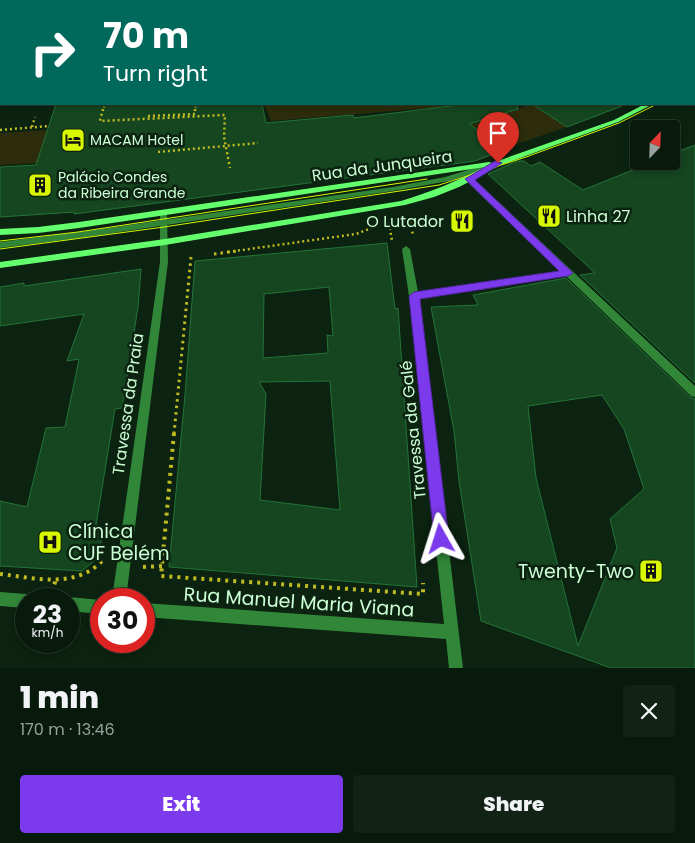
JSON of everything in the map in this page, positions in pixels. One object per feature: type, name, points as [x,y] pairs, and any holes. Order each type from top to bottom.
[{"type":"main road","points":[[498,163],[616,121],[648,105]]},
{"type":"main road","name":"Rua da Junqueira","points":[[0,266],[402,204],[431,195],[464,175]]},
{"type":"main road","points":[[0,232],[163,218]]},
{"type":"street","points":[[0,245],[163,218],[393,189],[464,175],[498,163]]},
{"type":"street","points":[[464,175],[695,393]]},
{"type":"street","name":"Travessa da Praia","points":[[120,588],[164,262],[163,218]]},
{"type":"street","name":"Travessa da Galé","points":[[406,249],[414,296],[456,668]]},
{"type":"street","points":[[414,296],[568,273]]},
{"type":"street","points":[[0,599],[15,600]]},
{"type":"street","name":"Rua Manuel Maria Viana","points":[[155,611],[452,632]]},
{"type":"path","points":[[105,105],[100,121],[225,115],[224,136],[230,168]]},
{"type":"path","points":[[147,118],[147,116],[195,114],[196,105]]},
{"type":"path","points":[[32,127],[35,116]]},
{"type":"path","points":[[0,130],[49,126]]},
{"type":"path","points":[[158,152],[258,143]]},
{"type":"path","points":[[408,216],[414,233]]},
{"type":"path","points":[[389,222],[393,251]]},
{"type":"path","points":[[191,257],[161,576],[423,594],[422,574]]},
{"type":"path","points":[[0,574],[70,580],[83,577],[96,569],[105,557]]},
{"type":"path","points":[[53,588],[56,579]]},
{"type":"shaded area","points":[[264,105],[440,105],[439,107],[460,122],[450,138],[430,108],[271,121]]},
{"type":"shaded area","points":[[534,105],[567,127],[505,148],[469,125]]},
{"type":"shaded area","points":[[48,130],[37,163],[0,165],[0,133]]},
{"type":"building","points":[[56,105],[262,105],[266,123],[353,115],[354,118],[458,105],[517,105],[518,109],[469,124],[506,149],[475,161],[74,214],[75,212],[0,217],[0,167],[36,165]]},
{"type":"building","points":[[534,105],[622,105],[622,106],[567,127]]},
{"type":"building","points":[[695,145],[695,383],[580,275],[595,273],[488,174],[517,161],[524,161],[531,166],[540,162],[583,190],[633,170],[680,170],[680,151]]},
{"type":"building","points":[[387,243],[395,309],[398,308],[417,587],[169,567],[195,261]],"holes":[[[329,287],[333,336],[327,335],[328,353],[263,358],[264,294]],[[330,381],[340,510],[260,500],[266,394],[259,382]]]},
{"type":"building","points":[[141,269],[138,307],[122,408],[115,409],[96,525],[103,527],[99,557],[82,571],[0,566],[0,501],[27,507],[46,428],[65,427],[79,359],[67,361],[84,314],[0,326],[0,287],[24,283],[24,286]]},
{"type":"building","points":[[566,278],[690,397],[695,399],[695,668],[611,668],[481,621],[459,481],[454,431],[431,307],[478,305],[473,295]],"holes":[[[602,395],[624,429],[644,489],[610,519],[617,548],[578,646],[536,478],[528,406]]]},
{"type":"tram line","points":[[0,249],[164,227],[439,185],[526,157],[619,123],[655,105]]},
{"type":"tram line","points":[[0,241],[78,232],[427,179]]},
{"type":"place","name":"MACAM Hotel","points":[[73,140]]},
{"type":"place","name":"Palácio Condes da Ribeira Grande","points":[[40,185]]},
{"type":"place","name":"Linha 27","points":[[549,216]]},
{"type":"place","name":"O Lutador","points":[[462,221]]},
{"type":"place","name":"Clínica CUF Belém","points":[[50,542]]},
{"type":"place","name":"Twenty-Two","points":[[651,571]]},
{"type":"route","points":[[441,539],[414,296],[568,273],[485,192],[469,179],[498,163]]}]
